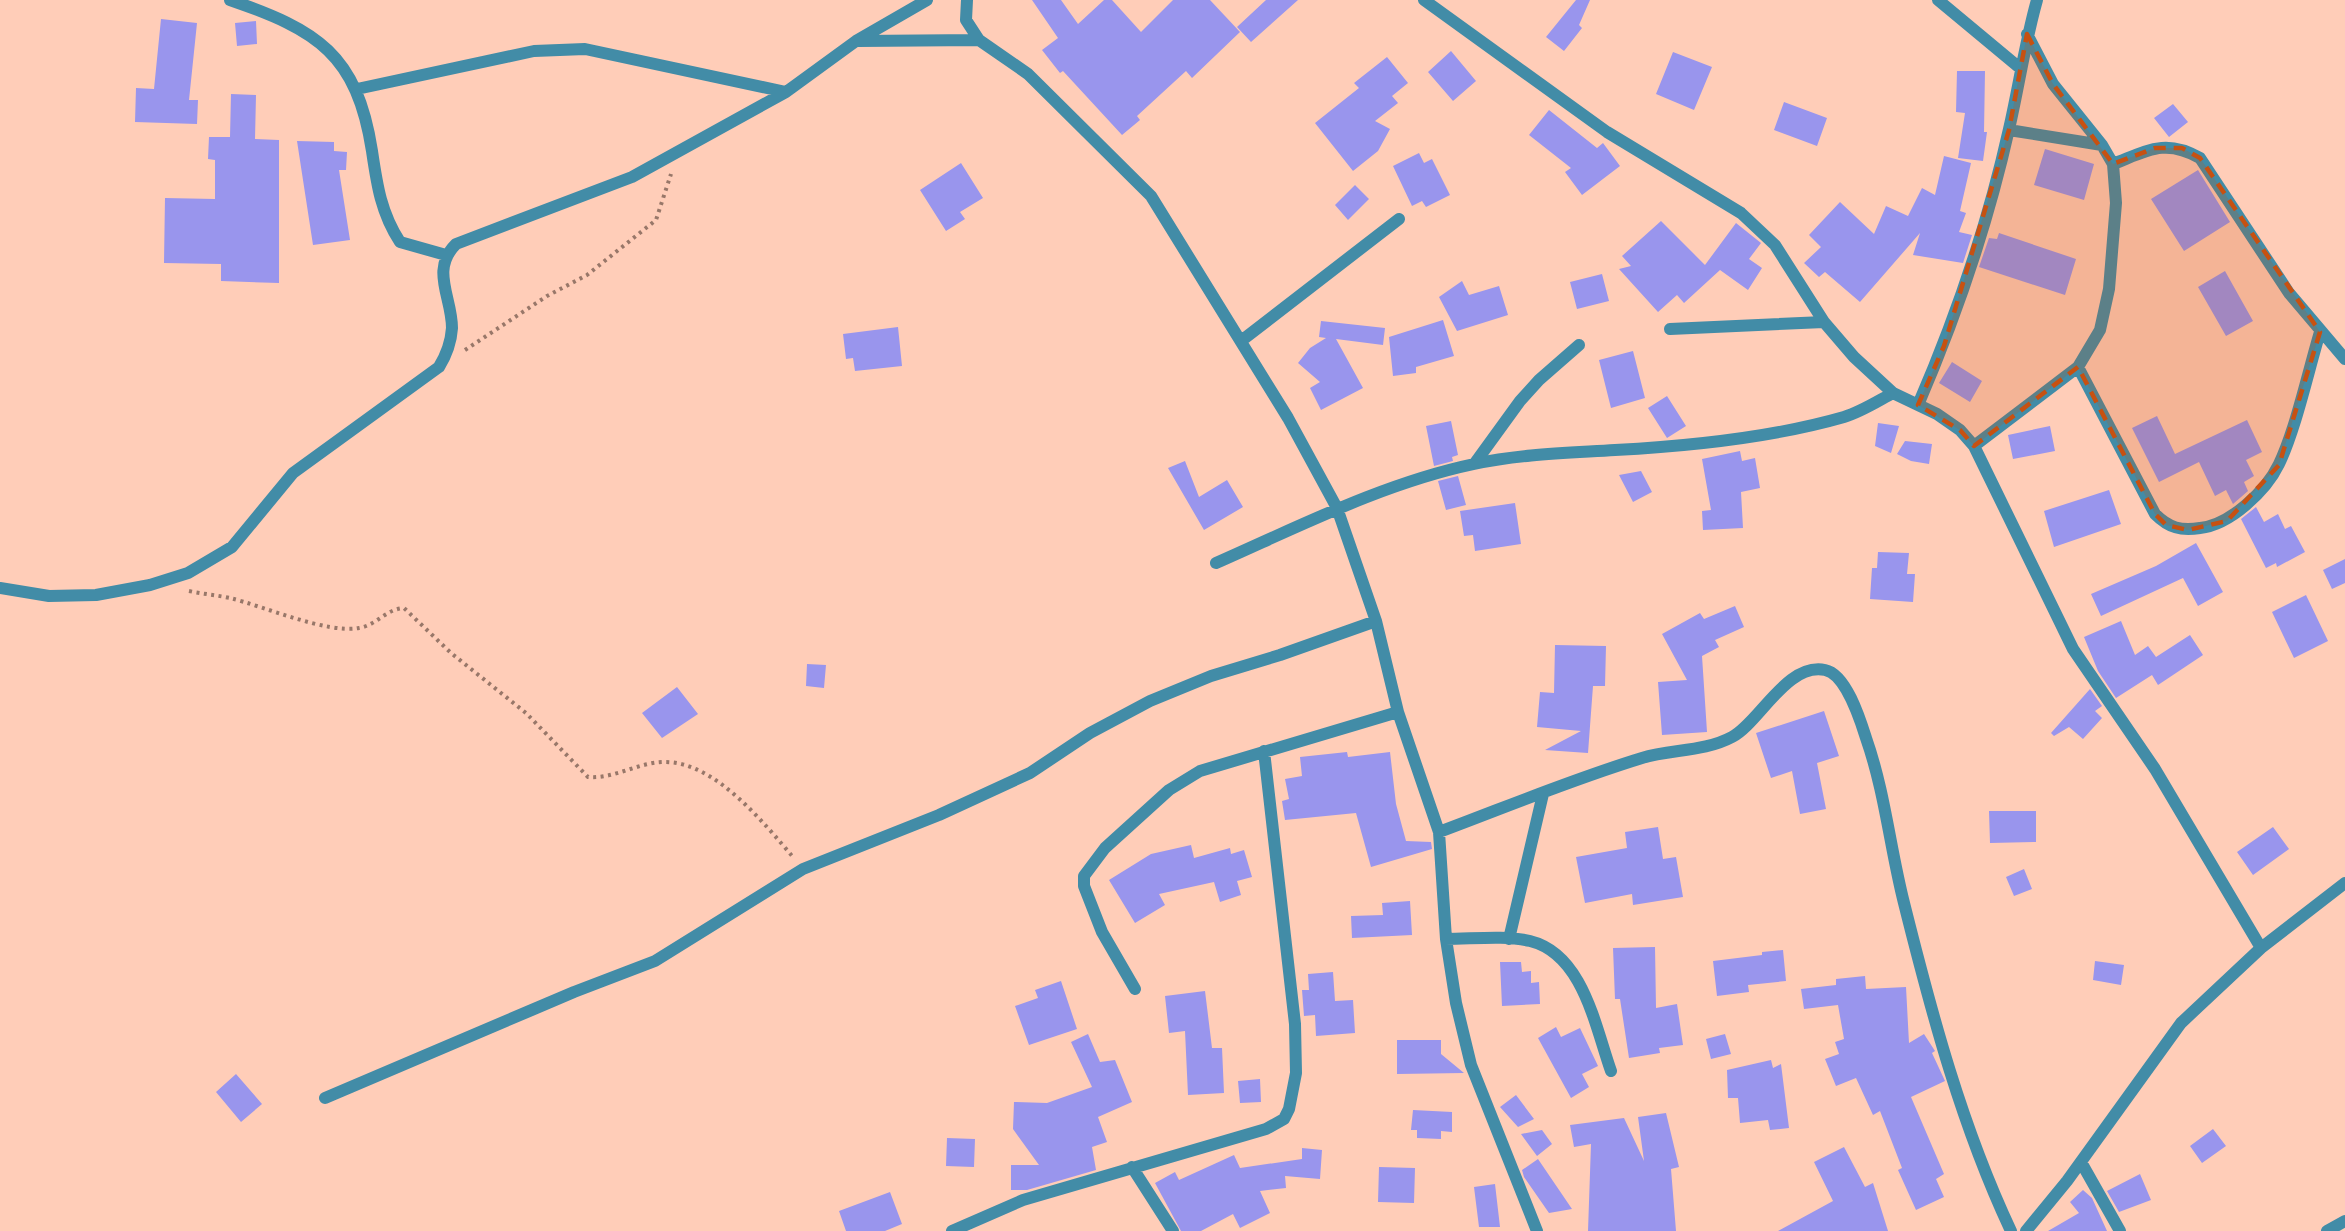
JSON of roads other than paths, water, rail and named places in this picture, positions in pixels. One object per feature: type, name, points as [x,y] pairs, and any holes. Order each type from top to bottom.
[{"type":"street","points":[[230,0],[280,18],[315,38],[334,54],[357,89],[371,142],[380,204],[389,225],[400,242],[446,255]]},
{"type":"street","points":[[0,588],[49,596],[96,595],[150,585],[188,573],[232,547],[300,467],[439,367],[449,350],[452,326],[443,270],[446,255],[456,244],[632,177],[786,92],[856,41],[927,0]]},
{"type":"street","points":[[967,0],[966,20],[980,40],[1028,74],[1151,196],[1241,341],[1337,508],[1376,621],[1398,712],[1439,832],[1446,939],[1456,1003],[1471,1065],[1537,1231]]},
{"type":"street","points":[[1425,0],[1606,132],[1741,213],[1775,245],[1824,322],[1893,393],[1960,430],[1974,446],[2073,649],[2155,769],[2261,948]]},
{"type":"street","points":[[1938,0],[2021,69]]},
{"type":"street","points":[[1918,405],[1944,346],[2009,130],[2027,34],[2037,0]]},
{"type":"street","points":[[1974,446],[2078,367],[2100,330],[2109,289],[2116,202],[2113,164],[2102,145],[2053,84],[2027,34]]},
{"type":"street","points":[[856,41],[980,40]]},
{"type":"street","points":[[357,89],[534,51],[561,48],[585,49],[786,92]]},
{"type":"street","points":[[2009,130],[2102,145]]},
{"type":"street","points":[[2113,164],[2156,148],[2182,148],[2200,159],[2250,237],[2320,332],[2345,359]]},
{"type":"street","points":[[1241,341],[1399,219]]},
{"type":"street","points":[[1671,329],[1824,322]]},
{"type":"street","points":[[2078,367],[2155,514],[2166,525],[2175,528],[2207,528],[2227,520],[2252,499],[2279,465],[2320,332]]},
{"type":"street","points":[[1475,463],[1526,394],[1579,345]]},
{"type":"street","points":[[1216,564],[1337,508],[1405,483],[1475,463],[1544,454],[1667,447],[1731,439],[1846,416],[1893,393]]},
{"type":"street","points":[[325,1098],[574,992],[655,961],[803,869],[939,815],[1030,773],[1090,734],[1150,701],[1211,676],[1280,655],[1376,621]]},
{"type":"street","points":[[1439,832],[1646,757],[1716,745],[1735,736],[1774,694],[1798,677],[1809,671],[1825,670],[1837,676],[1848,693],[1866,738],[1881,787],[1904,902],[1956,1092],[1985,1177],[2011,1231]]},
{"type":"street","points":[[1135,989],[1102,932],[1088,902],[1084,876],[1105,848],[1169,790],[1200,771],[1398,712]]},
{"type":"street","points":[[952,1231],[1023,1200],[1266,1129],[1276,1125],[1289,1109],[1296,1074],[1295,1023],[1264,751]]},
{"type":"street","points":[[1509,939],[1543,794]]},
{"type":"street","points":[[2026,1231],[2080,1162],[2181,1023],[2261,948],[2345,883]]},
{"type":"street","points":[[1446,939],[1509,939],[1529,941],[1548,947],[1573,970],[1611,1071]]},
{"type":"street","points":[[2080,1162],[2120,1231]]},
{"type":"street","points":[[1132,1167],[1173,1231]]},
{"type":"street","points":[[2327,1231],[2345,1221]]}]
